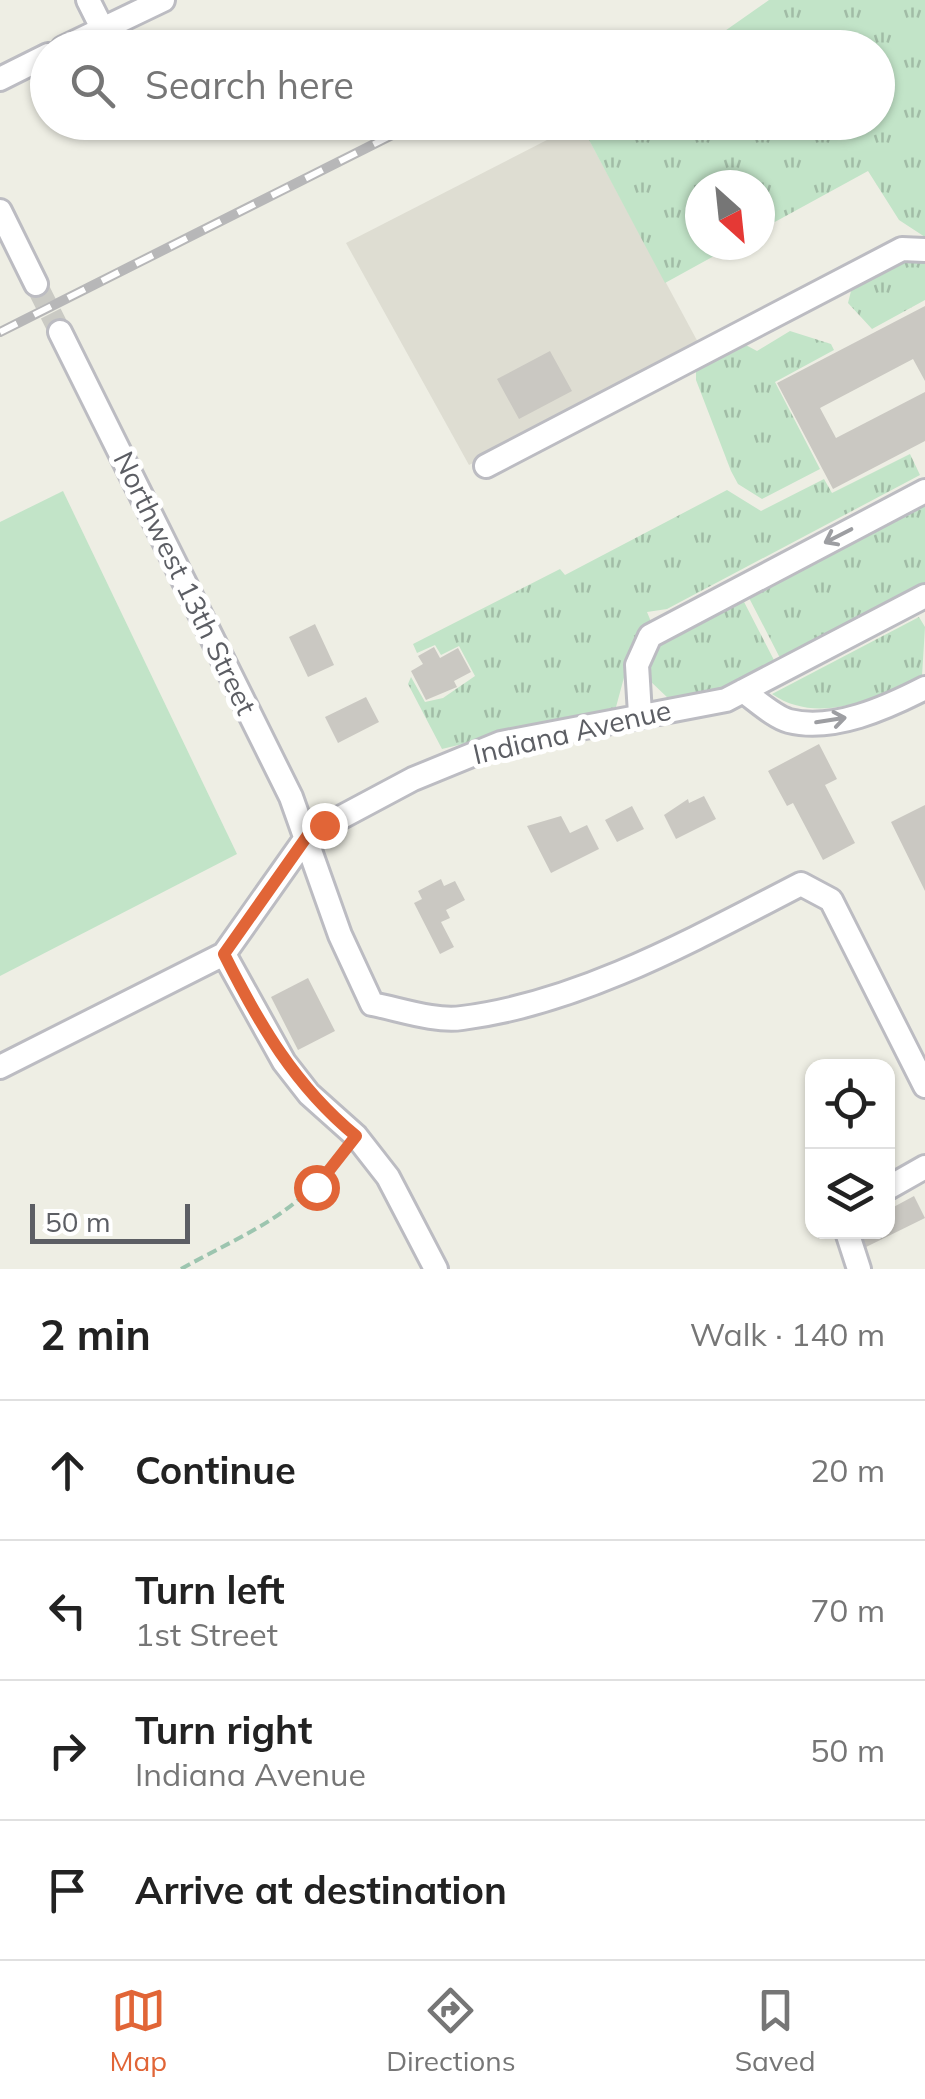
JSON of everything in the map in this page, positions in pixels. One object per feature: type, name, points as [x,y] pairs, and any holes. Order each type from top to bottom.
[{"type":"street","points":[[88,0],[102,28]]},
{"type":"street","points":[[98,30],[163,0]]},
{"type":"street","points":[[0,79],[30,64]]},
{"type":"street","points":[[0,211],[36,284]]},
{"type":"street","points":[[486,466],[902,249],[925,250]]},
{"type":"street","name":"Northwest 13th Street","points":[[60,332],[308,835],[340,935],[372,1004],[458,1019],[563,994],[718,926],[801,884],[830,900],[925,1086]]},
{"type":"street","points":[[640,714],[637,665],[650,636],[925,491]]},
{"type":"street","name":"Indiana Avenue","points":[[0,1068],[224,954],[308,835],[466,755],[501,743],[726,700],[925,596]]},
{"type":"street","points":[[743,691],[786,721],[824,724],[892,705],[925,688]]},
{"type":"street","points":[[224,954],[284,1062],[309,1094],[356,1136],[388,1176],[436,1269]]},
{"type":"street","points":[[895,1184],[925,1168]]},
{"type":"street","points":[[849,1239],[859,1269]]},
{"type":"path","points":[[181,1269],[284,1216],[316,1187],[356,1136]]},
{"type":"shaded area","points":[[547,140],[589,140],[700,346],[469,465],[346,243]]},
{"type":"green space","points":[[769,0],[925,0],[925,237],[899,220],[868,171],[775,222],[775,170],[685,170],[685,260],[707,260],[665,283],[589,140],[895,140],[895,30],[726,30]]},
{"type":"green space","points":[[913,259],[925,263],[925,300],[872,329],[848,303],[852,287],[900,261]]},
{"type":"green space","points":[[790,331],[831,344],[834,350],[775,382],[820,469],[762,499],[738,484],[731,471],[696,380],[696,368],[742,343],[757,351]]},
{"type":"green space","points":[[910,454],[920,475],[667,609],[647,612],[652,624],[632,648],[616,707],[442,749],[408,684],[411,677],[425,702],[443,698],[475,676],[459,646],[441,655],[435,645],[417,653],[413,644],[560,569],[565,575],[727,490],[761,511],[824,479],[832,493]]},
{"type":"green space","points":[[63,491],[237,854],[0,976],[0,522]]},
{"type":"green space","points":[[925,502],[925,585],[781,660],[747,594]]},
{"type":"green space","points":[[741,596],[776,664],[719,688],[670,700],[648,679],[655,647]]},
{"type":"green space","points":[[919,617],[925,627],[922,676],[867,700],[828,708],[809,708],[772,694]]},
{"type":"building","points":[[925,306],[925,381],[913,359],[820,408],[836,438],[925,392],[925,441],[833,489],[777,383]]},
{"type":"building","points":[[550,351],[572,391],[519,419],[497,379]]},
{"type":"building","points":[[315,624],[334,665],[308,677],[289,637]]},
{"type":"building","points":[[434,647],[440,658],[458,648],[471,672],[454,681],[457,687],[426,700],[411,671],[423,664],[418,656]]},
{"type":"building","points":[[366,697],[379,722],[338,743],[325,717]]},
{"type":"building","points":[[819,744],[837,779],[825,785],[855,843],[823,860],[793,803],[787,806],[768,771]]},
{"type":"building","points":[[704,796],[716,819],[676,839],[664,815],[688,799],[689,803]]},
{"type":"building","points":[[925,805],[925,891],[891,822]]},
{"type":"building","points":[[632,806],[644,829],[617,842],[605,820]]},
{"type":"building","points":[[561,816],[570,833],[587,825],[599,849],[551,873],[527,826]]},
{"type":"building","points":[[441,879],[444,886],[455,881],[465,900],[446,910],[450,918],[441,922],[454,947],[440,954],[414,903],[422,899],[418,891]]},
{"type":"building","points":[[308,978],[335,1031],[298,1050],[271,997]]},
{"type":"building","points":[[914,1196],[925,1218],[895,1233],[895,1206]]},
{"type":"building","points":[[860,1239],[882,1239],[864,1248]]},
{"type":"tunnel","points":[[36,284],[60,332]]},
{"type":"railway","points":[[0,332],[382,140]]},
{"type":"route","points":[[316,1187],[356,1136],[309,1094],[284,1062],[224,954],[308,835],[324,825]]}]
